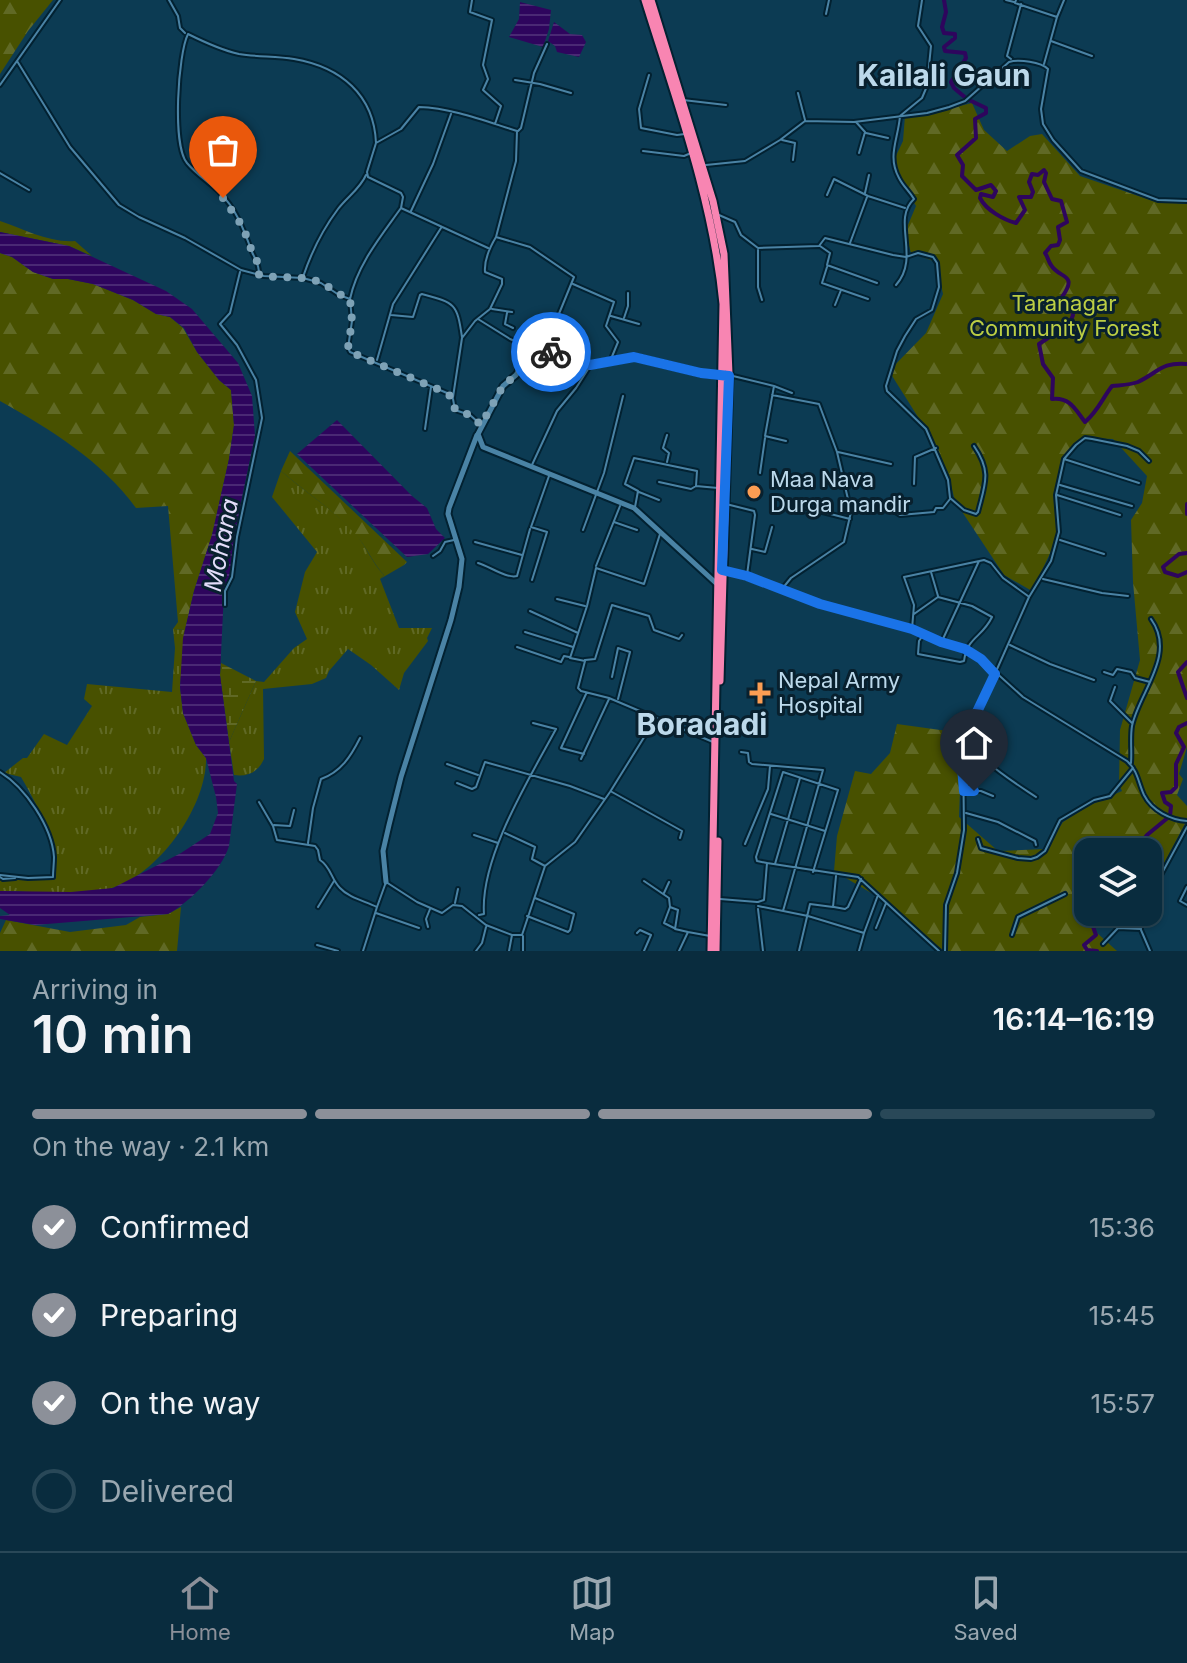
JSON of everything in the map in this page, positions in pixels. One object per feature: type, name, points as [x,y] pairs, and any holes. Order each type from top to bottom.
[{"type":"highway","points":[[648,0],[716,213],[728,293],[725,504],[711,936],[714,951]]},
{"type":"highway","points":[[679,101],[692,153],[699,166],[719,255],[726,376],[719,488],[714,951]]},
{"type":"main road","points":[[386,882],[383,851],[389,825],[459,587],[462,559],[448,514],[449,508],[481,425],[503,386],[516,375],[535,349],[545,349],[590,365],[634,357],[726,376]]},
{"type":"main road","points":[[478,434],[483,447],[634,508],[717,584]]},
{"type":"street","points":[[0,85],[60,0]]},
{"type":"street","points":[[169,0],[178,16],[180,28],[188,34],[242,55],[296,59],[344,76],[368,106],[375,127],[376,143],[367,172],[362,185],[349,196],[320,236],[303,278]]},
{"type":"street","points":[[472,0],[470,12],[492,20],[483,65],[488,79],[483,90],[501,106],[495,125]]},
{"type":"street","points":[[826,14],[829,0]]},
{"type":"street","points":[[896,285],[903,277],[909,254],[904,229],[907,209],[914,199],[900,181],[892,161],[900,116],[922,98],[929,77],[931,46],[918,26],[922,0]]},
{"type":"street","points":[[1006,0],[1057,17]]},
{"type":"street","points":[[1043,65],[1064,0]]},
{"type":"street","points":[[1021,4],[1007,56],[1013,61],[1043,65],[1049,72],[1041,109],[1043,124],[1053,140],[1081,171],[1158,200],[1187,201]]},
{"type":"street","points":[[188,34],[183,46],[177,99],[183,156],[188,165],[229,205],[243,227],[259,264],[259,275]]},
{"type":"street","points":[[1050,41],[1092,56]]},
{"type":"street","points":[[462,338],[490,309],[502,284],[502,279],[485,272],[484,268],[489,248],[496,237],[516,161],[517,131],[521,128],[540,57],[547,44]]},
{"type":"street","points":[[17,61],[70,147],[119,205],[241,270],[259,275],[303,278],[321,283],[350,299]]},
{"type":"street","points":[[699,166],[745,161],[805,121],[856,122],[927,113],[962,103],[1013,61]]},
{"type":"street","points":[[649,75],[639,109],[641,128],[687,134]]},
{"type":"street","points":[[515,80],[571,93]]},
{"type":"street","points":[[798,93],[805,121]]},
{"type":"street","points":[[679,101],[726,105]]},
{"type":"street","points":[[376,143],[401,129],[419,107],[451,112],[517,131]]},
{"type":"street","points":[[411,212],[433,164],[451,112]]},
{"type":"street","points":[[856,122],[865,132],[888,138]]},
{"type":"street","points":[[859,153],[865,132]]},
{"type":"street","points":[[780,140],[795,143],[793,160]]},
{"type":"street","points":[[643,151],[684,156],[692,153]]},
{"type":"street","points":[[367,172],[368,177],[401,193],[403,197],[401,208],[353,284],[348,348],[350,352],[447,393],[453,399]]},
{"type":"street","points":[[0,173],[29,190]]},
{"type":"street","points":[[850,243],[866,195],[869,175]]},
{"type":"street","points":[[827,195],[834,179],[866,195],[907,209]]},
{"type":"street","points":[[401,208],[489,248]]},
{"type":"street","points":[[716,213],[735,222],[741,235],[758,248],[819,246],[830,253],[822,283],[868,299]]},
{"type":"street","points":[[376,361],[399,293],[441,228]]},
{"type":"street","points":[[496,237],[530,247],[574,277],[545,349]]},
{"type":"street","points":[[819,246],[825,238],[893,255],[906,257],[918,253],[933,257],[937,263],[939,287],[932,310],[916,319],[897,351],[886,386],[893,398],[926,429],[948,480],[950,498],[943,508],[936,508],[934,512],[900,515],[886,506],[849,503]]},
{"type":"street","points":[[758,248],[758,287],[762,300]]},
{"type":"street","points":[[827,265],[877,283]]},
{"type":"street","points":[[225,605],[225,591],[232,577],[237,537],[262,418],[256,380],[237,345],[220,324],[230,313],[241,270]]},
{"type":"street","points":[[572,284],[614,302],[606,326],[618,342],[609,363]]},
{"type":"street","points":[[835,305],[841,289]]},
{"type":"street","points":[[623,320],[628,293]]},
{"type":"street","points":[[391,315],[413,317],[422,294],[446,300],[458,311],[462,338],[453,399],[455,410],[470,415],[481,425]]},
{"type":"street","points":[[490,309],[512,312]]},
{"type":"street","points":[[507,311],[505,323],[513,328]]},
{"type":"street","points":[[610,315],[639,324]]},
{"type":"street","points":[[478,318],[478,321],[510,339],[535,349]]},
{"type":"street","points":[[552,332],[578,341]]},
{"type":"street","points":[[530,468],[557,411],[590,365]]},
{"type":"street","points":[[726,376],[792,393]]},
{"type":"street","points":[[425,429],[431,386]]},
{"type":"street","points":[[760,473],[774,386]]},
{"type":"street","points":[[772,395],[819,404],[837,452],[851,519],[844,542],[791,578],[782,589]]},
{"type":"street","points":[[583,530],[604,473],[623,396]]},
{"type":"street","points":[[667,435],[663,448],[669,453],[667,463]]},
{"type":"street","points":[[765,436],[786,441]]},
{"type":"street","points":[[945,951],[946,905],[957,873],[965,813],[962,767],[966,735],[1058,539],[1056,495],[1064,459],[1085,438],[1127,446],[1139,451],[1149,461]]},
{"type":"street","points":[[950,498],[964,510],[978,512],[987,479],[986,469],[974,446]]},
{"type":"street","points":[[914,484],[915,457],[936,448]]},
{"type":"street","points":[[837,452],[891,464]]},
{"type":"street","points":[[659,500],[625,484],[633,458],[697,471],[696,486]]},
{"type":"street","points":[[1064,459],[1139,483]]},
{"type":"street","points":[[478,563],[513,578],[517,576],[549,475]]},
{"type":"street","points":[[659,482],[691,489],[696,486],[719,488]]},
{"type":"street","points":[[1058,484],[1132,506]]},
{"type":"street","points":[[634,508],[638,491]]},
{"type":"street","points":[[1056,495],[1120,515]]},
{"type":"street","points":[[570,658],[596,568],[622,502]]},
{"type":"street","points":[[725,504],[754,511],[747,576]]},
{"type":"street","points":[[803,507],[851,519]]},
{"type":"street","points":[[613,522],[637,530]]},
{"type":"street","points":[[531,527],[547,532],[532,580]]},
{"type":"street","points":[[750,549],[765,552],[772,527]]},
{"type":"street","points":[[596,568],[644,584],[660,533]]},
{"type":"street","points":[[1058,539],[1104,554]]},
{"type":"street","points":[[433,556],[445,542],[455,540]]},
{"type":"street","points":[[475,542],[523,555]]},
{"type":"street","points":[[912,629],[914,614],[904,577],[979,561],[991,563],[1003,578],[1029,597]]},
{"type":"street","points":[[941,642],[979,561]]},
{"type":"street","points":[[722,570],[747,576],[820,604],[912,629],[965,649],[981,659],[1023,697],[1132,766]]},
{"type":"street","points":[[932,572],[938,597]]},
{"type":"street","points":[[1042,578],[1128,596]]},
{"type":"street","points":[[914,614],[938,597],[992,617],[965,649],[964,661],[918,654],[923,635]]},
{"type":"street","points":[[557,599],[587,606]]},
{"type":"street","points":[[517,647],[561,662],[564,656],[585,661],[595,659],[612,605],[649,616],[654,630],[679,639],[682,635]]},
{"type":"street","points":[[530,611],[578,633]]},
{"type":"street","points":[[1151,619],[1157,628],[1158,659],[1152,682],[1132,724],[1132,766],[1144,797],[1153,807],[1171,820],[1187,821]]},
{"type":"street","points":[[525,632],[573,647]]},
{"type":"street","points":[[1009,644],[1050,664],[1094,680]]},
{"type":"street","points":[[612,677],[618,648],[630,652],[617,701]]},
{"type":"street","points":[[585,661],[578,688],[714,742]]},
{"type":"street","points":[[1104,672],[1113,675],[1117,669],[1152,682]]},
{"type":"street","points":[[1115,687],[1110,701],[1132,724]]},
{"type":"street","points":[[584,754],[561,748],[586,692]]},
{"type":"street","points":[[581,759],[609,698]]},
{"type":"street","points":[[523,951],[526,916],[545,866],[570,848],[657,717]]},
{"type":"street","points":[[478,916],[484,914],[484,889],[504,832],[556,729],[533,723]]},
{"type":"street","points":[[966,735],[973,740],[985,761],[1036,797]]},
{"type":"street","points":[[309,844],[313,808],[321,779],[337,772],[355,750],[360,738]]},
{"type":"street","points":[[741,752],[748,753],[752,764],[823,770],[783,911]]},
{"type":"street","points":[[457,783],[472,789],[476,787],[485,762],[605,799]]},
{"type":"street","points":[[447,764],[479,776]]},
{"type":"street","points":[[745,844],[768,789],[770,765]]},
{"type":"street","points":[[978,839],[981,848],[1018,858],[1037,857],[1045,851],[1060,820],[1094,800],[1110,796],[1132,766]]},
{"type":"street","points":[[0,772],[14,781],[32,803],[49,837],[54,856],[53,877],[0,876]]},
{"type":"street","points":[[813,872],[838,792],[782,773],[756,860],[813,872],[855,875],[939,951]]},
{"type":"street","points":[[775,865],[800,778]]},
{"type":"street","points":[[964,791],[981,791],[993,796]]},
{"type":"street","points":[[610,792],[682,831],[680,838]]},
{"type":"street","points":[[259,802],[277,840],[309,844],[318,850],[320,860],[349,894],[377,907]]},
{"type":"street","points":[[273,826],[290,826],[294,810]]},
{"type":"street","points":[[965,813],[998,822],[1035,841],[1036,845]]},
{"type":"street","points":[[770,814],[825,831]]},
{"type":"street","points":[[1162,873],[1187,827]]},
{"type":"street","points":[[504,832],[535,847],[532,859],[545,866]]},
{"type":"street","points":[[474,835],[499,844]]},
{"type":"street","points":[[758,904],[764,900],[767,863]]},
{"type":"street","points":[[833,907],[836,874]]},
{"type":"street","points":[[799,951],[810,904],[846,908],[861,879]]},
{"type":"street","points":[[318,907],[335,880]]},
{"type":"street","points":[[644,881],[670,899],[664,923],[675,929],[711,936]]},
{"type":"street","points":[[363,951],[386,882],[442,913],[455,905],[458,889]]},
{"type":"street","points":[[663,894],[669,882]]},
{"type":"street","points":[[1187,887],[1180,901],[1187,905]]},
{"type":"street","points":[[859,951],[878,894]]},
{"type":"street","points":[[1012,935],[1018,917],[1065,894]]},
{"type":"street","points":[[526,916],[568,932],[570,930],[574,914],[534,898]]},
{"type":"street","points":[[714,898],[758,904],[864,933]]},
{"type":"street","points":[[876,928],[887,902]]},
{"type":"street","points":[[758,904],[763,951]]},
{"type":"street","points":[[455,905],[468,909],[486,925],[512,935],[522,935]]},
{"type":"street","points":[[670,907],[678,910],[675,929]]},
{"type":"street","points":[[428,927],[426,919],[430,908]]},
{"type":"street","points":[[375,913],[419,928]]},
{"type":"street","points":[[476,951],[482,943],[486,925]]},
{"type":"street","points":[[1141,926],[1150,951]]},
{"type":"street","points":[[1103,944],[1118,928],[1141,929]]},
{"type":"street","points":[[637,933],[640,930],[651,935],[644,951]]},
{"type":"street","points":[[679,951],[688,932]]},
{"type":"street","points":[[509,951],[512,935]]},
{"type":"street","points":[[317,945],[338,951]]},
{"type":"green space","points":[[0,0],[53,0],[0,74]]},
{"type":"green space","name":"Taranagar Community Forest","points":[[972,103],[984,130],[1007,151],[1030,136],[1042,134],[1080,176],[1153,201],[1187,204],[1187,747],[1179,774],[1183,779],[1177,795],[1187,806],[1187,820],[1162,867],[1162,838],[1074,838],[1074,926],[1089,926],[1117,951],[944,951],[878,897],[834,871],[837,836],[855,771],[871,774],[890,753],[897,724],[962,733],[959,817],[998,851],[1045,849],[1063,822],[1088,806],[1122,791],[1119,785],[1120,730],[1140,660],[1131,520],[1142,503],[1147,476],[1113,439],[1086,438],[1077,442],[1064,457],[1057,480],[1056,541],[1032,591],[1004,575],[955,501],[948,473],[935,444],[889,371],[926,333],[943,294],[936,262],[911,253],[905,232],[916,206],[898,176],[894,160],[903,141],[905,116]]},
{"type":"green space","points":[[0,221],[46,238],[75,241],[92,256],[69,246],[0,232]]},
{"type":"green space","points":[[0,253],[12,257],[33,272],[53,279],[93,284],[133,300],[156,314],[170,317],[183,328],[197,352],[231,390],[234,425],[229,459],[212,535],[185,630],[173,629],[178,622],[168,506],[136,508],[91,461],[38,423],[0,401]]},
{"type":"green space","points":[[290,451],[407,562],[380,579],[384,575],[346,524],[281,471]]},
{"type":"green space","points":[[281,471],[338,516],[359,538],[384,575],[380,579],[399,628],[432,628],[428,641],[404,673],[399,690],[348,649],[326,678],[312,684],[263,689],[264,759],[252,773],[234,775],[229,742],[256,681],[264,682],[294,648],[307,639],[295,612],[305,572],[317,552],[272,497]]},
{"type":"green space","points":[[173,629],[185,630],[180,687],[183,713],[196,745],[206,758],[198,797],[177,836],[147,869],[112,888],[71,893],[0,891],[0,879],[52,878],[55,875],[49,836],[34,800],[21,777],[4,773],[27,758],[44,734],[67,745],[92,706],[84,699],[87,684],[172,692]]},
{"type":"green space","points":[[221,663],[256,681],[229,742],[220,675]]},
{"type":"green space","points":[[181,907],[177,951],[0,951],[0,933],[6,920],[70,932],[126,925],[140,917],[168,914]]},
{"type":"water","points":[[520,2],[551,10],[543,47],[509,37],[519,19]]},
{"type":"water","points":[[554,22],[570,34],[582,35],[586,42],[579,57],[557,52],[548,41]]},
{"type":"water","name":"Mohana","points":[[0,232],[69,246],[166,291],[192,309],[238,363],[252,396],[255,436],[241,502],[232,574],[224,591],[220,675],[234,781],[237,784],[229,846],[204,885],[168,914],[35,925],[0,919],[0,916],[10,915],[0,908],[0,891],[71,892],[113,888],[181,853],[210,834],[218,813],[216,797],[206,758],[196,745],[183,713],[180,687],[183,638],[212,535],[229,459],[234,425],[231,390],[197,352],[184,328],[170,317],[156,314],[133,300],[93,284],[53,279],[33,272],[12,257],[0,253]]},
{"type":"water","points":[[337,420],[427,508],[436,529],[445,538],[428,554],[407,557],[297,454]]},
{"type":"waterway","points":[[944,0],[946,12],[942,27],[944,33],[955,34],[955,38],[944,47],[945,51],[965,53],[966,58],[951,82],[967,99],[986,108],[986,113],[975,119],[976,138],[957,155],[963,165],[962,176],[976,190],[991,185],[996,191],[993,197],[981,194],[980,198],[996,214],[1016,223],[1025,210],[1019,197],[1031,197],[1033,192],[1029,182],[1032,174],[1038,175],[1044,170],[1044,182],[1052,199],[1061,201],[1067,222],[1058,227],[1058,245],[1051,246],[1045,253],[1054,269],[1068,280],[1062,297],[1065,306],[1071,307],[1073,315],[1070,323],[1063,327],[1055,324],[1048,338],[1039,344],[1043,364],[1053,378],[1052,399],[1068,402],[1085,422],[1112,386],[1138,382],[1166,366],[1187,364]]},
{"type":"waterway","points":[[1187,504],[1187,514]]},
{"type":"waterway","points":[[1187,553],[1179,554],[1163,567],[1165,572],[1178,576],[1187,572]]},
{"type":"waterway","points":[[1187,662],[1178,672],[1187,698]]},
{"type":"waterway","points":[[1145,838],[1170,816],[1171,806],[1165,802],[1162,793],[1171,792],[1176,787],[1176,764],[1184,747],[1176,733],[1179,727],[1187,723]]},
{"type":"waterway","points":[[1093,926],[1096,935],[1084,945],[1087,950],[1097,951]]},
{"type":"way so far","points":[[223,198],[243,227],[259,264],[259,275],[303,278],[321,283],[350,299],[350,352],[447,393],[453,399],[455,410],[477,419],[481,425],[503,386],[516,375],[530,352],[535,349],[551,352]]},
{"type":"place","name":"Maa Nava Durga mandir","points":[[754,492]]},
{"type":"place","name":"Nepal Army Hospital","points":[[760,693]]},
{"type":"district","name":"Kailali Gaun","points":[[944,75]]},
{"type":"district","name":"Boradadi","points":[[702,724]]},
{"type":"route","points":[[551,352],[590,365],[634,357],[701,373],[729,376],[722,570],[747,576],[820,604],[912,629],[965,649],[981,659],[995,674],[963,746],[964,791],[974,791]]}]
